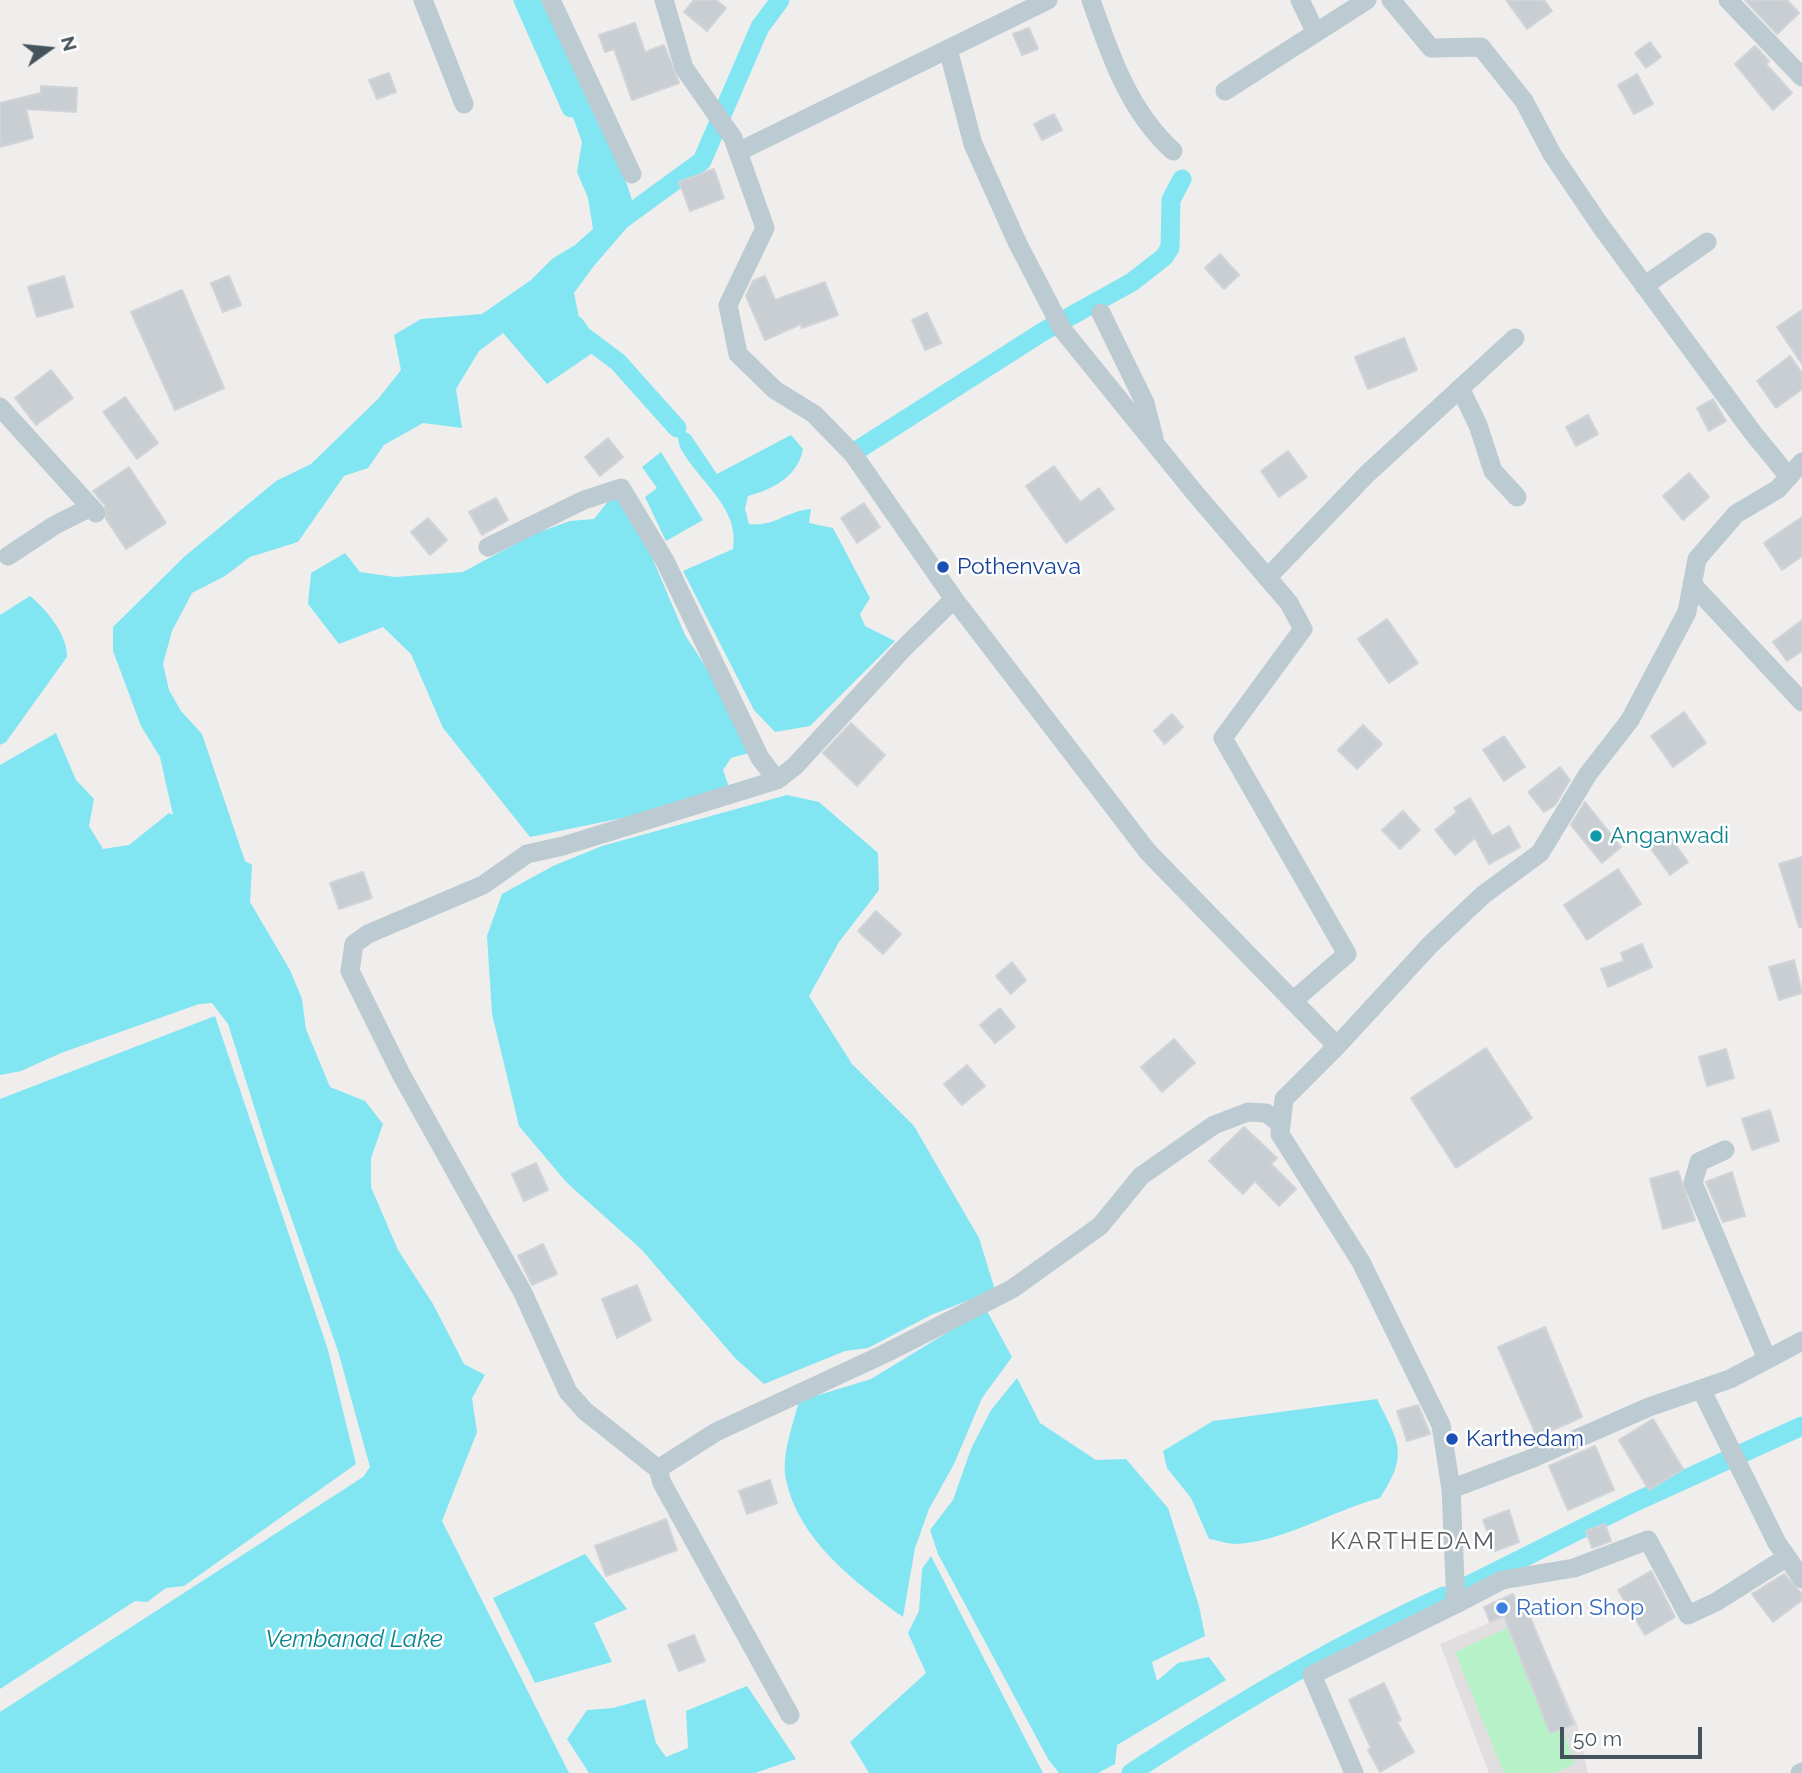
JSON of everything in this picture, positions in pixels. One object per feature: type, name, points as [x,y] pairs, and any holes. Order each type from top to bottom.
[{"type":"street","points":[[423,0],[464,104]]},
{"type":"street","points":[[551,0],[632,174]]},
{"type":"street","points":[[664,0],[684,68],[720,119],[738,152],[765,228],[728,305],[738,354],[775,390],[814,414],[853,454],[954,599],[1148,852],[1337,1046]]},
{"type":"street","points":[[738,152],[1048,0]]},
{"type":"street","points":[[1090,0],[1100,31],[1130,99],[1173,151]]},
{"type":"street","points":[[1300,0],[1316,33]]},
{"type":"street","points":[[1225,92],[1367,0]]},
{"type":"street","points":[[1391,0],[1431,48],[1481,47],[1524,102],[1552,154],[1644,286],[1796,470],[1778,489],[1736,514],[1696,559],[1687,612],[1630,720],[1588,774],[1540,853],[1483,895],[1430,945],[1284,1099],[1280,1134],[1361,1262],[1420,1377],[1441,1425],[1451,1489],[1457,1604]]},
{"type":"street","points":[[1728,0],[1802,77]]},
{"type":"street","points":[[948,49],[973,144],[1017,242],[1058,322],[1156,446],[1289,603],[1303,629],[1223,738],[1347,954],[1293,1001]]},
{"type":"street","points":[[1644,286],[1707,242]]},
{"type":"street","points":[[1101,313],[1145,403],[1156,446]]},
{"type":"street","points":[[1267,578],[1367,474],[1515,338]]},
{"type":"street","points":[[1460,388],[1478,425],[1493,471],[1517,497]]},
{"type":"street","points":[[0,407],[94,510],[55,524],[8,556]]},
{"type":"street","points":[[488,547],[584,500],[621,488],[665,561],[760,758],[777,780]]},
{"type":"street","points":[[1692,584],[1802,702]]},
{"type":"street","points":[[790,1715],[662,1483],[658,1469],[585,1411],[568,1392],[523,1293],[401,1074],[350,971],[354,944],[368,934],[483,885],[527,854],[563,846],[777,780],[794,766],[902,650],[954,599]]},
{"type":"street","points":[[658,1469],[716,1432],[884,1354],[1012,1289],[1100,1226],[1142,1176],[1214,1125],[1248,1112],[1266,1113],[1281,1124]]},
{"type":"street","points":[[1725,1150],[1699,1162],[1693,1183],[1767,1359]]},
{"type":"street","points":[[1451,1489],[1533,1458],[1649,1406],[1730,1379],[1802,1341]]},
{"type":"street","points":[[1701,1389],[1787,1557],[1802,1579]]},
{"type":"street","points":[[1354,1773],[1312,1675],[1502,1580],[1574,1568],[1648,1540],[1688,1615],[1716,1602],[1787,1557]]},
{"type":"shaded area","points":[[1526,1607],[1577,1724],[1588,1773],[1489,1773],[1440,1644]]},
{"type":"green space","points":[[1507,1628],[1550,1733],[1563,1728],[1574,1764],[1555,1773],[1504,1773],[1455,1652]]},
{"type":"water","name":"Vembanad Lake","points":[[521,0],[541,0],[624,175],[637,216],[574,293],[580,323],[597,350],[547,384],[503,333],[479,351],[456,389],[462,428],[423,423],[384,445],[368,468],[344,476],[298,542],[250,557],[225,576],[192,593],[172,631],[163,664],[169,690],[181,711],[202,734],[245,861],[252,865],[250,902],[290,970],[302,999],[306,1029],[330,1087],[365,1101],[383,1124],[371,1158],[371,1187],[398,1250],[433,1304],[464,1364],[485,1375],[472,1398],[477,1432],[442,1521],[569,1773],[0,1773],[0,1712],[363,1477],[370,1467],[338,1351],[270,1157],[228,1024],[212,1003],[199,1004],[61,1053],[21,1071],[0,1075],[0,765],[56,733],[76,780],[94,799],[89,826],[103,849],[129,845],[169,813],[173,815],[160,757],[141,726],[113,651],[113,627],[184,557],[276,481],[311,464],[378,399],[401,370],[394,335],[421,319],[482,314],[531,280],[552,259],[575,245],[593,229],[588,198],[577,172],[582,142],[554,65]]},
{"type":"water","points":[[677,428],[690,434],[717,474],[791,435],[803,449],[796,467],[776,485],[748,496],[745,509],[749,524],[766,523],[811,509],[809,523],[833,528],[870,598],[860,614],[865,626],[895,641],[810,726],[775,732],[754,710],[683,571],[733,549],[734,534],[725,508],[681,449]]},
{"type":"water","points":[[661,452],[703,520],[666,541],[645,497],[657,488],[642,467]]},
{"type":"water","points":[[613,495],[621,500],[648,548],[685,635],[717,684],[753,752],[731,758],[723,770],[730,790],[666,809],[530,837],[443,728],[411,654],[383,627],[339,644],[308,604],[311,573],[345,553],[360,572],[395,577],[463,572],[534,534],[570,521],[594,519]]},
{"type":"water","points":[[30,596],[60,631],[67,657],[6,742],[0,745],[0,615]]},
{"type":"water","points":[[787,795],[819,802],[878,853],[879,890],[839,942],[809,996],[852,1064],[914,1126],[979,1238],[995,1290],[931,1315],[868,1348],[845,1351],[764,1384],[735,1358],[641,1249],[567,1183],[519,1126],[492,1014],[487,936],[502,894],[553,866],[602,846]]},
{"type":"water","points":[[215,1016],[328,1350],[356,1464],[184,1586],[166,1588],[147,1602],[135,1601],[0,1689],[0,1099]]},
{"type":"water","points":[[986,1309],[1012,1357],[982,1398],[954,1464],[929,1509],[915,1548],[903,1617],[832,1559],[803,1522],[786,1480],[786,1450],[791,1430],[799,1401],[871,1379]]},
{"type":"water","points":[[1017,1378],[1040,1423],[1096,1460],[1126,1459],[1168,1508],[1199,1606],[1205,1636],[1152,1662],[1157,1681],[1178,1663],[1209,1657],[1226,1680],[1117,1745],[1115,1764],[1098,1773],[1059,1773],[1048,1759],[938,1554],[930,1530],[953,1500],[971,1449],[991,1410]]},
{"type":"water","points":[[1377,1399],[1398,1448],[1395,1470],[1380,1498],[1272,1538],[1236,1544],[1209,1539],[1191,1498],[1167,1468],[1163,1451],[1213,1421]]},
{"type":"water","points":[[585,1554],[627,1609],[594,1623],[612,1662],[535,1683],[493,1598]]},
{"type":"water","points":[[931,1556],[1043,1773],[869,1773],[850,1742],[926,1673],[908,1633],[919,1611],[922,1569]]},
{"type":"water","points":[[747,1686],[796,1759],[755,1773],[589,1773],[567,1739],[587,1710],[613,1708],[645,1699],[656,1743],[666,1757],[688,1748],[686,1711]]},
{"type":"building","points":[[694,0],[716,0],[726,8],[707,31],[684,12]]},
{"type":"building","points":[[1506,0],[1544,0],[1552,11],[1527,29]]},
{"type":"building","points":[[1745,0],[1787,0],[1799,13],[1777,34]]},
{"type":"building","points":[[635,23],[645,52],[664,45],[679,83],[632,100],[614,49],[605,52],[599,35]]},
{"type":"building","points":[[1029,28],[1038,49],[1022,55],[1013,34]]},
{"type":"building","points":[[1650,42],[1661,57],[1646,68],[1635,53]]},
{"type":"building","points":[[1755,46],[1769,61],[1766,64],[1792,93],[1773,110],[1735,64]]},
{"type":"building","points":[[389,73],[396,92],[377,99],[369,80]]},
{"type":"building","points":[[1637,74],[1653,104],[1634,114],[1618,85]]},
{"type":"building","points":[[41,86],[77,88],[76,112],[26,109],[33,138],[0,147],[0,103],[41,93]]},
{"type":"building","points":[[1054,114],[1062,130],[1042,140],[1034,124]]},
{"type":"building","points":[[714,169],[724,198],[690,211],[679,182]]},
{"type":"building","points":[[1220,254],[1239,275],[1224,289],[1205,268]]},
{"type":"building","points":[[64,276],[73,307],[37,317],[28,287]]},
{"type":"building","points":[[229,276],[241,305],[223,312],[211,283]]},
{"type":"building","points":[[765,276],[775,300],[825,282],[838,315],[802,328],[801,324],[765,340],[746,296],[753,281]]},
{"type":"building","points":[[182,290],[224,388],[175,410],[131,312]]},
{"type":"building","points":[[1802,310],[1802,364],[1777,327]]},
{"type":"building","points":[[927,313],[941,343],[925,350],[912,320]]},
{"type":"building","points":[[1404,338],[1417,370],[1368,389],[1355,357]]},
{"type":"building","points":[[1790,356],[1802,373],[1802,389],[1776,408],[1757,381]]},
{"type":"building","points":[[51,370],[73,398],[36,425],[15,398]]},
{"type":"building","points":[[125,397],[158,443],[137,459],[103,412]]},
{"type":"building","points":[[1713,399],[1726,421],[1709,431],[1697,408]]},
{"type":"building","points":[[1588,415],[1598,434],[1576,446],[1566,427]]},
{"type":"building","points":[[608,438],[623,457],[600,476],[585,457]]},
{"type":"building","points":[[1288,451],[1307,477],[1279,497],[1261,471]]},
{"type":"building","points":[[1054,466],[1080,502],[1099,488],[1114,509],[1066,543],[1026,486]]},
{"type":"building","points":[[129,467],[166,523],[126,549],[106,519],[105,505],[93,491]]},
{"type":"building","points":[[1689,473],[1709,497],[1683,520],[1663,496]]},
{"type":"building","points":[[496,498],[508,520],[482,535],[469,512]]},
{"type":"building","points":[[864,503],[880,527],[857,543],[841,518]]},
{"type":"building","points":[[1802,517],[1802,556],[1782,570],[1764,543]]},
{"type":"building","points":[[428,518],[447,540],[430,555],[411,532]]},
{"type":"building","points":[[1387,619],[1418,663],[1389,683],[1358,639]]},
{"type":"building","points":[[1802,620],[1802,651],[1787,661],[1773,642]]},
{"type":"building","points":[[1684,712],[1706,743],[1673,767],[1651,736]]},
{"type":"building","points":[[1172,714],[1183,727],[1165,744],[1154,731]]},
{"type":"building","points":[[851,723],[885,755],[857,786],[823,753]]},
{"type":"building","points":[[1363,725],[1382,744],[1357,769],[1338,750]]},
{"type":"building","points":[[1504,736],[1525,767],[1504,781],[1483,750]]},
{"type":"building","points":[[1560,767],[1570,780],[1555,805],[1544,812],[1528,792]]},
{"type":"building","points":[[1470,798],[1492,836],[1509,826],[1520,847],[1489,864],[1475,838],[1455,855],[1435,830],[1457,812],[1454,808]]},
{"type":"building","name":"Anganwadi","points":[[1585,802],[1621,847],[1602,863],[1571,825]]},
{"type":"building","points":[[1403,811],[1420,830],[1400,849],[1382,830]]},
{"type":"building","points":[[1667,833],[1688,862],[1670,875],[1649,846]]},
{"type":"building","points":[[1802,857],[1802,927],[1799,927],[1779,864]]},
{"type":"building","points":[[1618,869],[1641,904],[1587,940],[1564,905]]},
{"type":"building","points":[[363,872],[372,898],[339,909],[330,883]]},
{"type":"building","points":[[876,911],[901,934],[883,954],[858,931]]},
{"type":"building","points":[[1642,944],[1652,967],[1608,987],[1601,969],[1624,961],[1621,953]]},
{"type":"building","points":[[1794,960],[1802,993],[1779,1000],[1769,967]]},
{"type":"building","points":[[1012,962],[1026,980],[1011,994],[996,976]]},
{"type":"building","points":[[1000,1008],[1015,1027],[995,1043],[980,1025]]},
{"type":"building","points":[[1174,1039],[1195,1063],[1162,1092],[1141,1067]]},
{"type":"building","points":[[1486,1048],[1532,1118],[1456,1168],[1411,1098]]},
{"type":"building","points":[[1726,1049],[1734,1078],[1707,1086],[1699,1057]]},
{"type":"building","points":[[967,1065],[985,1086],[962,1105],[944,1084]]},
{"type":"building","points":[[1770,1110],[1779,1141],[1752,1150],[1742,1119]]},
{"type":"building","points":[[1244,1127],[1277,1158],[1271,1164],[1296,1189],[1279,1206],[1255,1181],[1243,1194],[1209,1161]]},
{"type":"building","points":[[536,1163],[548,1190],[524,1201],[512,1174]]},
{"type":"building","points":[[1678,1171],[1695,1220],[1663,1229],[1650,1179]]},
{"type":"building","points":[[1732,1172],[1745,1216],[1723,1222],[1706,1182]]},
{"type":"building","points":[[543,1244],[557,1274],[532,1285],[518,1256]]},
{"type":"building","points":[[637,1285],[651,1320],[617,1338],[602,1299]]},
{"type":"building","points":[[1545,1327],[1582,1417],[1537,1437],[1498,1347]]},
{"type":"building","points":[[1418,1405],[1430,1434],[1407,1441],[1397,1411]]},
{"type":"building","points":[[1653,1419],[1683,1469],[1649,1490],[1619,1440]]},
{"type":"building","points":[[1595,1446],[1614,1490],[1568,1510],[1549,1466]]},
{"type":"building","points":[[770,1480],[777,1503],[747,1514],[739,1491]]},
{"type":"building","points":[[1509,1510],[1519,1542],[1495,1551],[1483,1520]]},
{"type":"building","points":[[666,1519],[677,1550],[606,1576],[595,1546]]},
{"type":"building","points":[[1605,1524],[1611,1541],[1592,1548],[1586,1531]]},
{"type":"building","points":[[1651,1571],[1675,1617],[1645,1635],[1618,1590]]},
{"type":"building","points":[[1784,1574],[1802,1594],[1802,1600],[1773,1622],[1752,1594]]},
{"type":"building","points":[[1513,1594],[1520,1610],[1526,1607],[1574,1724],[1550,1733],[1504,1616],[1490,1622],[1484,1607]]},
{"type":"building","points":[[694,1635],[705,1661],[679,1671],[668,1645]]},
{"type":"building","points":[[1384,1683],[1401,1720],[1397,1722],[1414,1752],[1380,1772],[1368,1750],[1371,1748],[1349,1700]]},
{"type":"waterway","points":[[523,0],[571,108]]},
{"type":"waterway","points":[[621,220],[702,161],[760,27],[780,0]]},
{"type":"waterway","points":[[856,451],[1044,331],[1132,282],[1164,257],[1170,248],[1171,200],[1182,179]]},
{"type":"waterway","points":[[575,325],[582,335],[618,362],[677,428]]},
{"type":"waterway","points":[[1467,1586],[1633,1503],[1802,1426]]},
{"type":"waterway","points":[[1131,1773],[1284,1678],[1363,1635],[1444,1596]]},
{"type":"place","name":"Pothenvava","points":[[943,567]]},
{"type":"place","name":"Anganwadi","points":[[1596,836]]},
{"type":"place","name":"Karthedam","points":[[1452,1439]]},
{"type":"place","name":"Ration Shop","points":[[1502,1608]]},
{"type":"district","name":"KARTHEDAM","points":[[1413,1542]]}]
